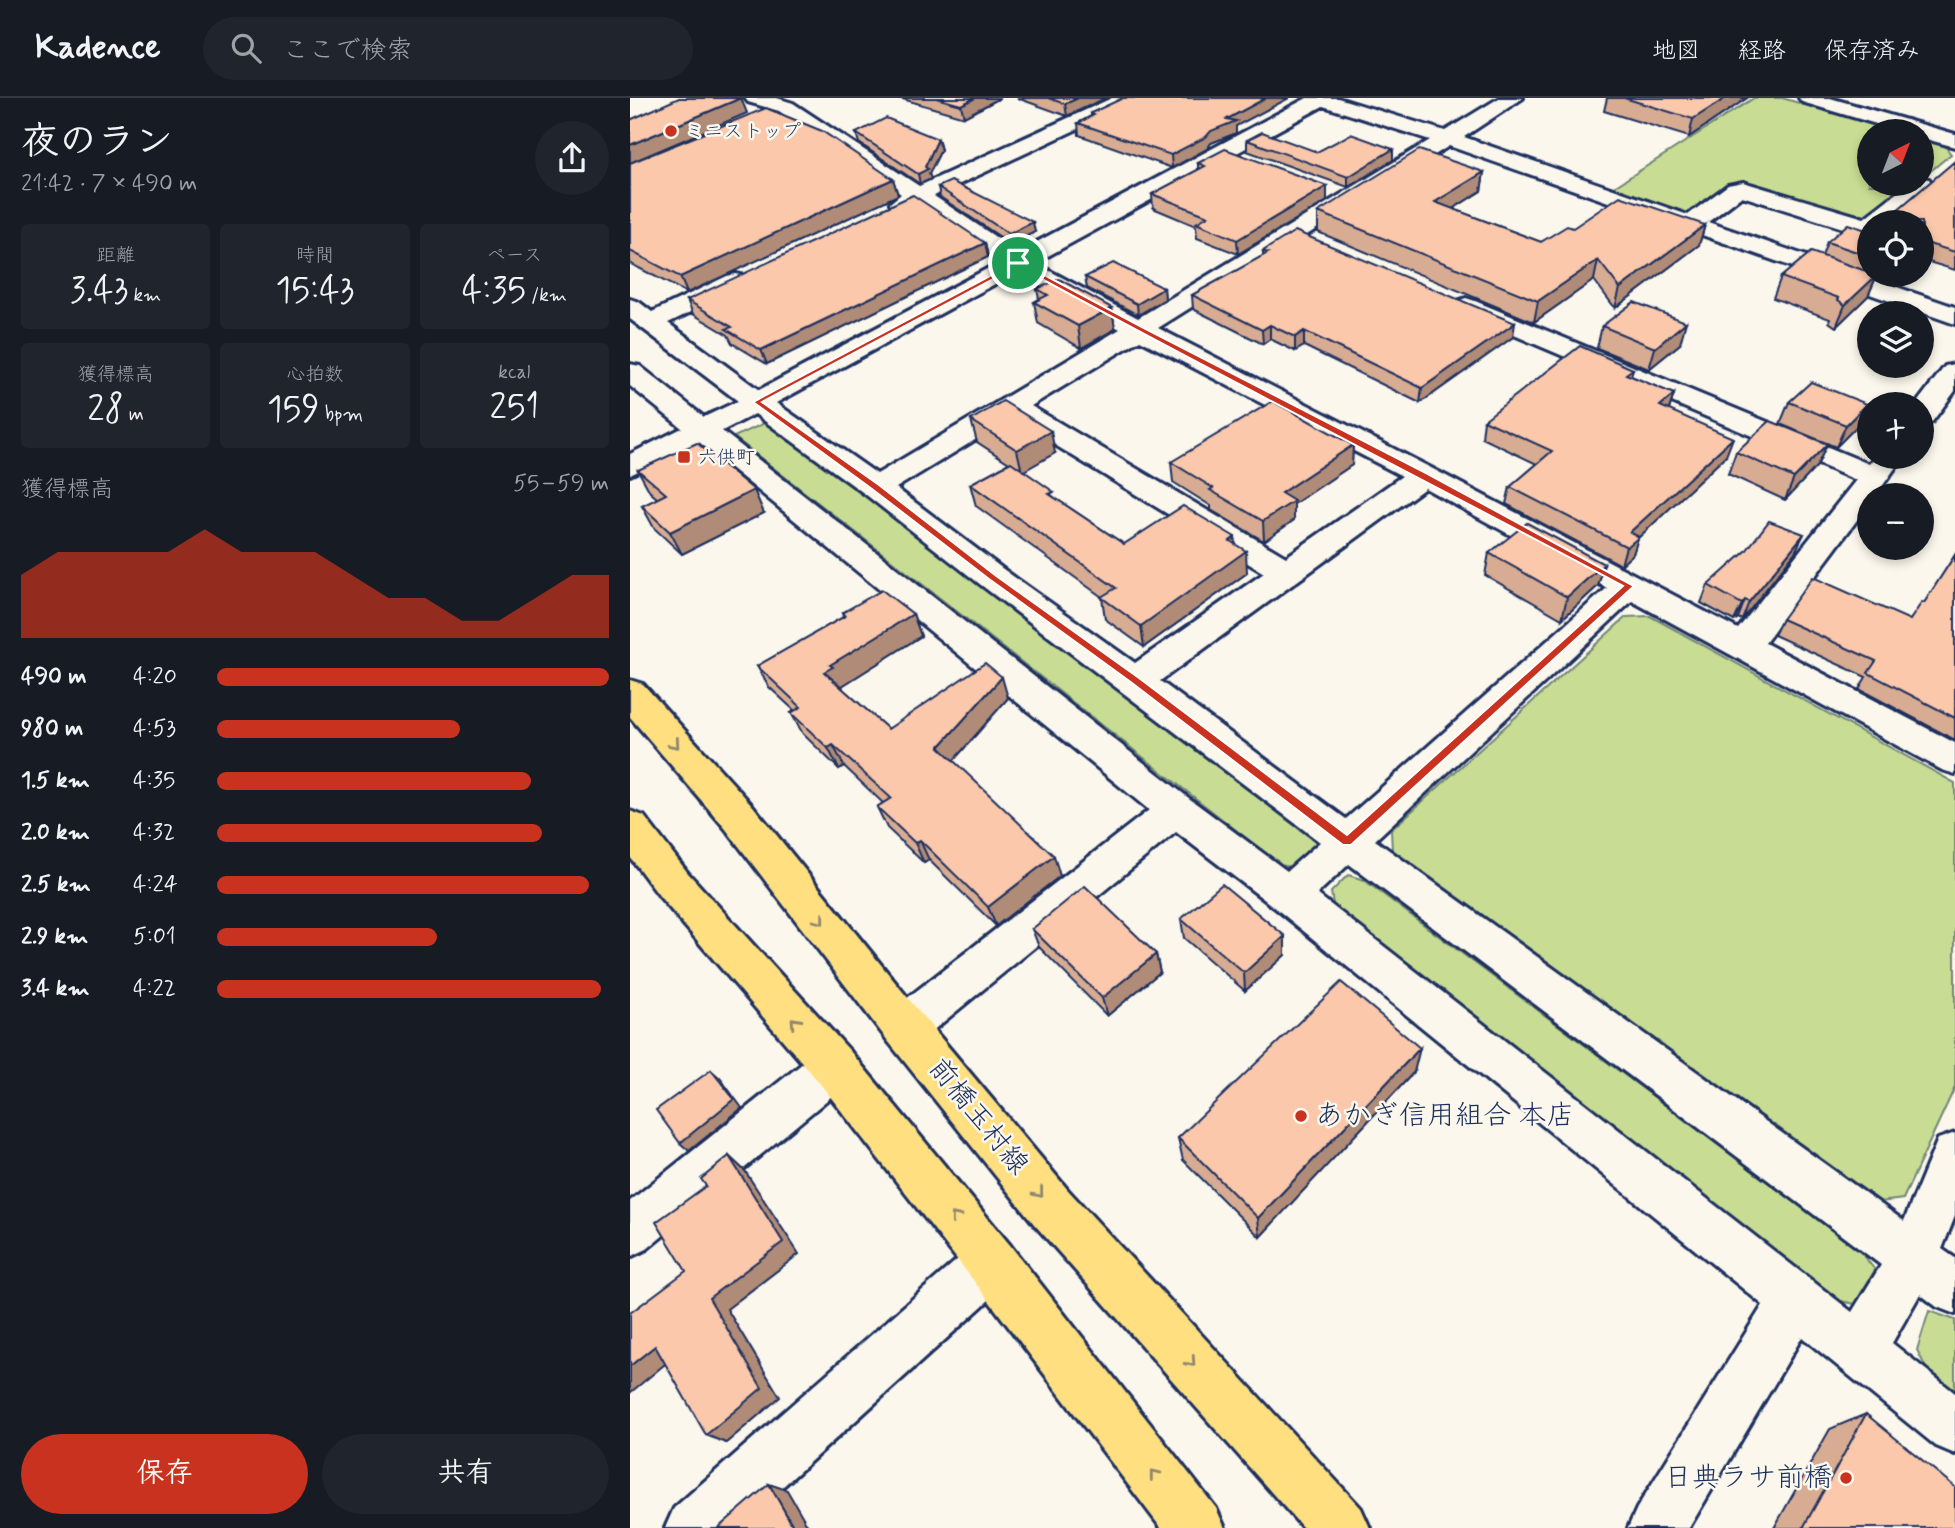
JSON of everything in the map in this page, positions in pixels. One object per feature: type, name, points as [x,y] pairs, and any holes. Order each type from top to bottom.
[{"type":"main road","name":"前橋玉村線","points":[[630,693],[739,817],[904,1027],[1051,1207],[1341,1528]]},
{"type":"main road","points":[[630,827],[674,885],[834,1066],[992,1263],[1196,1528]]},
{"type":"street","points":[[881,213],[1128,98]]},
{"type":"street","points":[[630,466],[757,402],[1321,98],[1448,139],[1955,316]]},
{"type":"street","points":[[876,487],[1139,329],[1513,98]]},
{"type":"street","points":[[1809,98],[1955,141]]},
{"type":"street","points":[[759,108],[795,103],[918,195],[1018,263],[1139,329],[1423,475],[1955,760]]},
{"type":"street","points":[[1221,151],[1248,161]]},
{"type":"street","points":[[1887,210],[1936,171]]},
{"type":"street","points":[[1324,189],[1349,198]]},
{"type":"street","points":[[1691,224],[1736,190],[1743,189],[1857,225]]},
{"type":"street","points":[[1293,233],[1318,244]]},
{"type":"street","points":[[640,314],[759,270]]},
{"type":"street","points":[[1445,297],[1857,457]]},
{"type":"street","points":[[640,314],[876,487],[992,577],[1347,841],[1955,1289]]},
{"type":"street","points":[[630,372],[1176,810],[1288,895],[1955,1427]]},
{"type":"street","points":[[1934,400],[1955,372]]},
{"type":"street","points":[[1011,406],[1286,572]]},
{"type":"street","points":[[1741,646],[1754,634],[1881,469]]},
{"type":"street","points":[[1135,681],[1423,475]]},
{"type":"street","points":[[1288,895],[1629,586]]},
{"type":"street","points":[[904,1027],[1176,810]]},
{"type":"street","points":[[630,1232],[834,1066]]},
{"type":"street","points":[[1859,1350],[1913,1258],[1955,1156]]},
{"type":"street","points":[[694,1528],[992,1263]]},
{"type":"street","points":[[1657,1528],[1796,1299]]},
{"type":"green space","points":[[1754,98],[1782,98],[1857,120],[1857,196],[1899,196],[1882,210],[1857,210],[1857,218],[1737,183],[1696,215],[1686,215],[1611,189]]},
{"type":"green space","points":[[1934,142],[1944,145],[1951,154],[1934,168]]},
{"type":"green space","points":[[767,422],[1314,837],[1317,846],[1297,867],[1282,866],[734,437]]},
{"type":"green space","points":[[1650,616],[1955,783],[1955,1087],[1903,1199],[1872,1203],[1392,850],[1391,830],[1626,617]]},
{"type":"green space","points":[[1348,875],[1364,880],[1860,1251],[1875,1270],[1855,1304],[1823,1297],[1334,910],[1331,892]]},
{"type":"green space","points":[[1929,1311],[1955,1320],[1955,1399],[1932,1380],[1917,1350]]},
{"type":"building","points":[[679,98],[741,98],[630,145],[630,120]]},
{"type":"building","points":[[936,98],[975,98],[961,105]]},
{"type":"building","points":[[1048,98],[1078,98],[1065,104]]},
{"type":"building","points":[[1123,98],[1266,98],[1227,119],[1236,121],[1211,131],[1206,137],[1171,155],[1078,123],[1094,115],[1091,113]]},
{"type":"building","points":[[1624,98],[1726,98],[1693,119]]},
{"type":"building","points":[[766,108],[822,131],[893,179],[680,277],[630,251],[630,163]]},
{"type":"building","points":[[886,118],[938,139],[925,167],[928,169],[918,174],[856,133]]},
{"type":"building","points":[[1262,132],[1317,152],[1351,134],[1393,149],[1348,177],[1247,140]]},
{"type":"building","points":[[1225,149],[1327,186],[1237,240],[1196,223],[1208,216],[1152,194],[1205,166],[1198,163]]},
{"type":"building","points":[[1419,150],[1484,172],[1435,202],[1541,242],[1567,226],[1573,228],[1620,196],[1705,225],[1620,288],[1598,260],[1538,301],[1318,212]]},
{"type":"building","points":[[1955,161],[1955,252],[1934,246],[1934,210],[1897,210],[1914,196],[1934,196],[1934,179]]},
{"type":"building","points":[[951,181],[1033,222],[1009,234],[938,187]]},
{"type":"building","points":[[913,195],[985,243],[761,350],[726,329],[732,327],[687,300]]},
{"type":"building","points":[[1848,224],[1857,227],[1857,252],[1827,242]]},
{"type":"building","points":[[1295,231],[1515,323],[1422,388],[1304,331],[1295,337],[1270,325],[1262,330],[1192,295],[1268,253],[1263,251]]},
{"type":"building","points":[[1811,252],[1857,268],[1857,287],[1864,287],[1845,305],[1839,298],[1781,277]]},
{"type":"building","points":[[1113,263],[1164,288],[1137,304],[1085,277]]},
{"type":"building","points":[[1059,279],[1112,308],[1078,326],[1034,302],[1048,295],[1037,289]]},
{"type":"building","points":[[1634,302],[1686,322],[1655,348],[1602,326]]},
{"type":"building","points":[[1580,346],[1633,369],[1626,374],[1674,394],[1660,406],[1733,438],[1630,532],[1639,537],[1627,547],[1510,487],[1552,451],[1484,420]]},
{"type":"building","points":[[1811,382],[1857,400],[1857,414],[1846,425],[1789,402]]},
{"type":"building","points":[[1003,401],[1051,431],[1017,450],[971,420]]},
{"type":"building","points":[[1273,401],[1353,445],[1281,493],[1294,501],[1263,521],[1210,490],[1213,488],[1171,462]]},
{"type":"building","points":[[1770,421],[1827,444],[1794,478],[1736,452]]},
{"type":"building","points":[[697,443],[754,490],[670,532],[642,506],[666,494],[638,470]]},
{"type":"building","points":[[1011,462],[1054,492],[1049,494],[1124,544],[1183,506],[1235,537],[1230,541],[1246,551],[1141,626],[1101,597],[1116,588],[970,484]]},
{"type":"building","points":[[1769,521],[1804,534],[1749,602],[1745,600],[1742,604],[1708,585],[1746,551]]},
{"type":"building","points":[[1527,523],[1604,564],[1567,597],[1489,553]]},
{"type":"building","points":[[1955,555],[1955,718],[1868,673],[1876,661],[1782,619],[1813,577],[1910,620]]},
{"type":"building","points":[[882,590],[913,614],[830,665],[833,667],[824,672],[888,729],[985,663],[1002,677],[939,747],[1054,856],[988,907],[920,840],[915,843],[877,807],[891,798],[833,745],[828,748],[791,713],[801,707],[757,666],[845,616],[842,613]]},
{"type":"building","points":[[1222,884],[1285,936],[1244,973],[1181,919]]},
{"type":"building","points":[[1085,886],[1156,954],[1102,998],[1032,929]]},
{"type":"building","name":"あかぎ信用組合 本店","points":[[1341,982],[1420,1048],[1258,1218],[1178,1138]]},
{"type":"building","points":[[711,1070],[734,1099],[680,1143],[656,1110]]},
{"type":"building","points":[[729,1156],[783,1242],[709,1298],[762,1388],[706,1435],[655,1346],[630,1366],[630,1313],[686,1271],[656,1222],[706,1186],[701,1179]]},
{"type":"building","points":[[1866,1414],[1955,1487],[1955,1528],[1803,1528]]},
{"type":"building","points":[[769,1484],[794,1528],[718,1528]]},
{"type":"place","name":"ミニストップ","points":[[671,131]]},
{"type":"place","name":"六供町","points":[[684,457]]},
{"type":"place","name":"あかぎ信用組合 本店","points":[[1301,1116]]},
{"type":"place","name":"日典ラサ前橋","points":[[1846,1478]]},
{"type":"route","points":[[1018,263],[1629,586],[1347,841],[992,577],[876,487],[757,402],[1018,263]]}]
